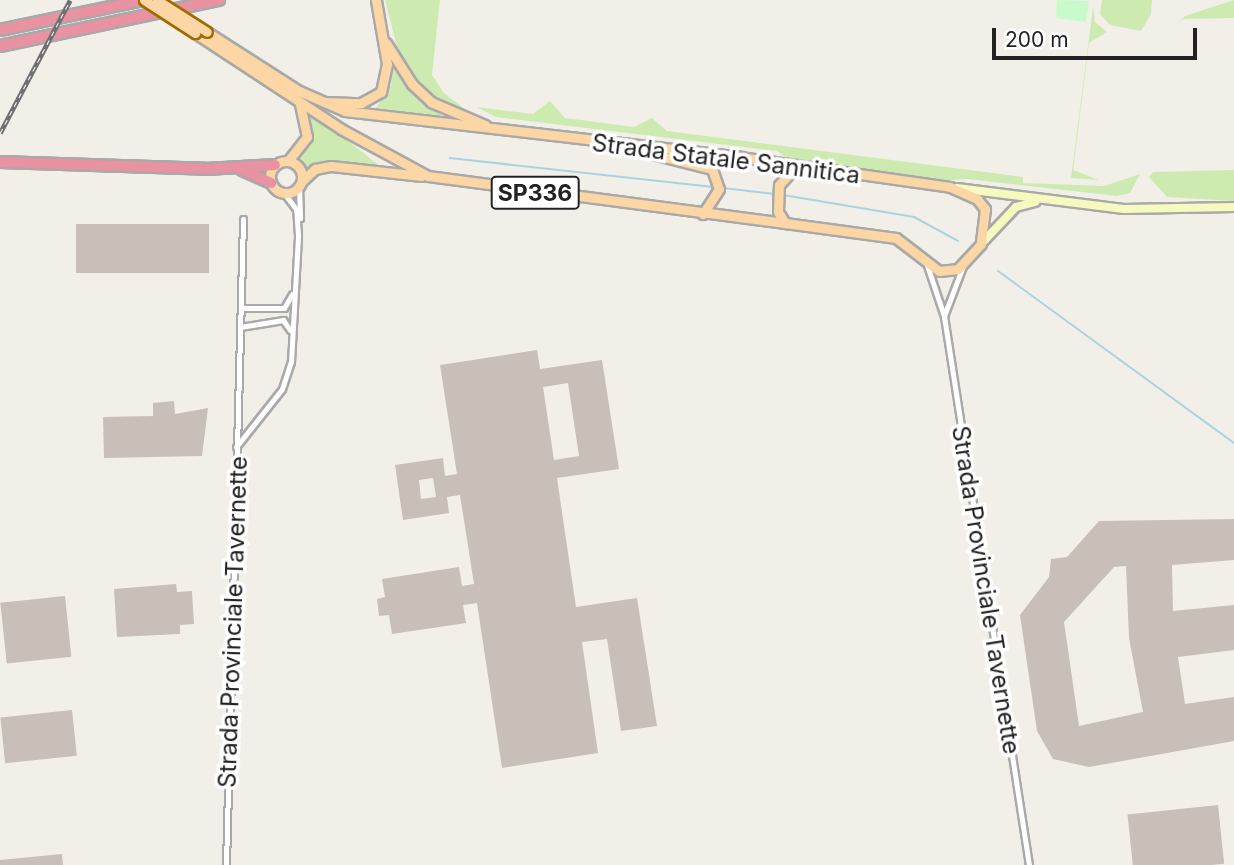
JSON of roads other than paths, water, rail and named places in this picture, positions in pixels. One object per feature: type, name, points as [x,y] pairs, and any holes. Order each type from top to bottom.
[{"type":"highway","points":[[0,30],[143,0]]},
{"type":"highway","points":[[0,46],[219,0]]},
{"type":"highway","points":[[0,162],[240,169],[275,165]]},
{"type":"highway","points":[[240,169],[271,183]]},
{"type":"main road","name":"SP336","points":[[143,0],[299,102],[428,176],[896,238],[925,262]]},
{"type":"main road","name":"Strada Statale Sannitica","points":[[157,0],[322,102],[345,111],[1043,201],[1125,209],[1234,206]]},
{"type":"main road","name":"Strada Statale Sannitica","points":[[322,102],[361,103],[381,92],[386,42],[377,1]]},
{"type":"main road","name":"Strada Statale Sannitica","points":[[386,42],[412,84],[431,102],[502,130]]},
{"type":"main road","points":[[299,102],[307,136],[288,161],[275,165],[271,183],[284,193],[301,184],[315,169],[331,166],[428,176]]},
{"type":"main road","points":[[624,146],[712,169],[719,189],[702,214]]},
{"type":"main road","points":[[288,161],[299,167],[301,184]]},
{"type":"main road","points":[[788,223],[778,212],[779,185],[795,167]]},
{"type":"main road","name":"Strada Statale Sannitica","points":[[950,187],[977,199],[985,209],[981,244]]},
{"type":"main road","points":[[925,262],[939,271],[963,266],[1016,207],[1043,201]]},
{"type":"street","name":"Strada Provinciale Tavernette","points":[[226,865],[236,447],[288,378],[301,184]]},
{"type":"street","name":"Strada Provinciale Tavernette","points":[[284,193],[296,209],[298,228]]},
{"type":"street","points":[[236,447],[243,219]]},
{"type":"street","name":"Strada Provinciale Tavernette","points":[[925,262],[944,316],[1029,865]]},
{"type":"street","name":"Strada Provinciale Tavernette","points":[[944,316],[963,266]]},
{"type":"street","points":[[241,308],[284,308],[295,288]]},
{"type":"street","points":[[240,327],[283,320],[292,336]]},
{"type":"waterway","points":[[450,158],[713,187]]},
{"type":"waterway","points":[[723,188],[775,194]]},
{"type":"waterway","points":[[783,195],[914,217],[958,241]]},
{"type":"waterway","points":[[998,271],[1234,443]]},
{"type":"railway","points":[[0,133],[70,0]]}]
